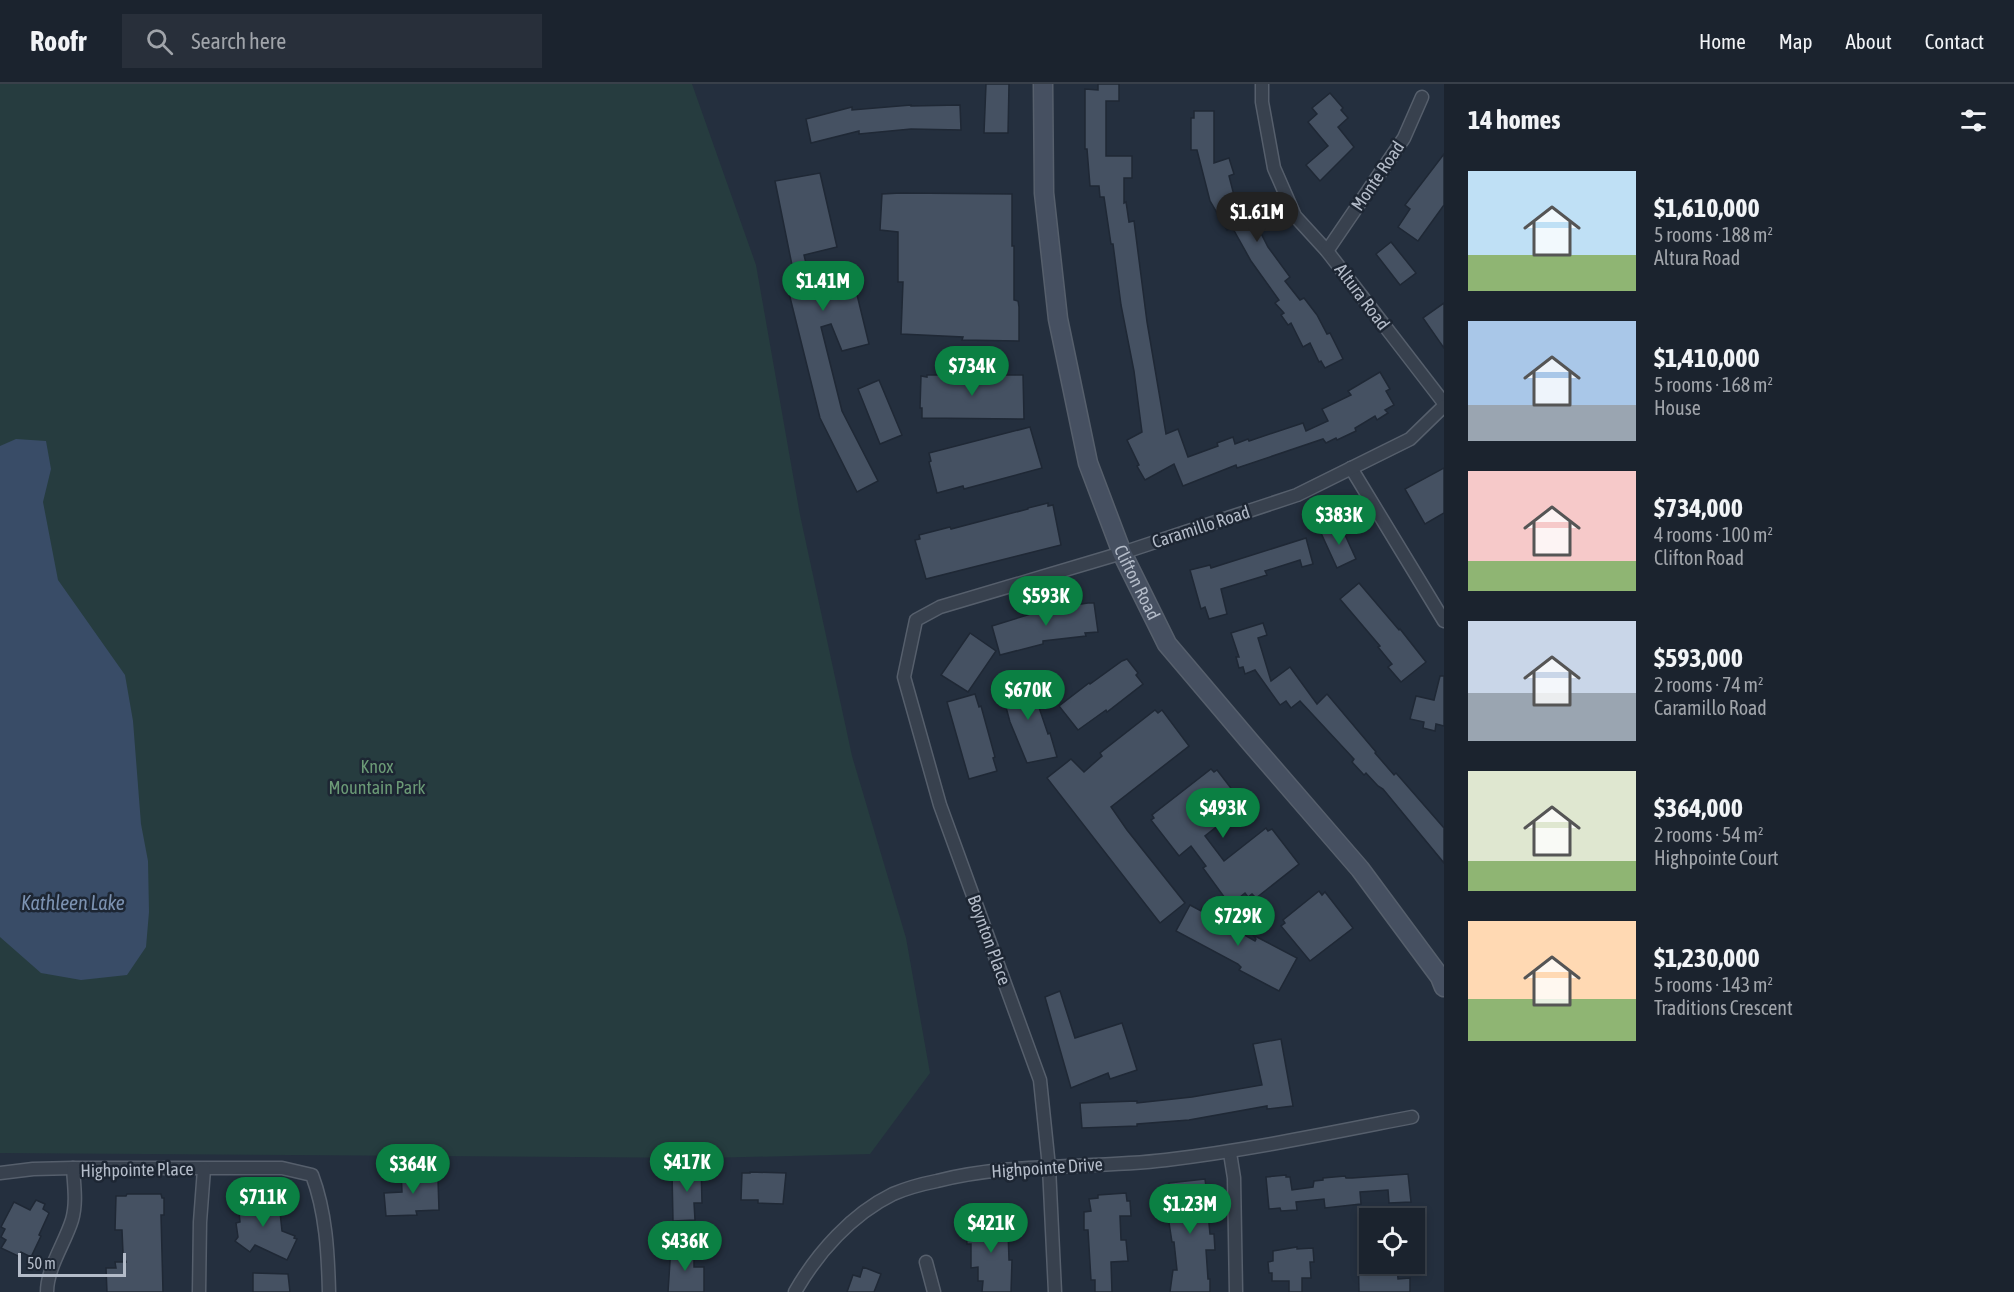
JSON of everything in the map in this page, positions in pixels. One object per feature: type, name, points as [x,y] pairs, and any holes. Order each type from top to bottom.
[{"type":"main road","name":"Clifton Road","points":[[1043,84],[1044,193],[1058,319],[1088,463],[1122,553],[1167,644],[1360,869],[1440,977],[1444,987]]},
{"type":"street","name":"Altura Road","points":[[1262,84],[1262,102],[1274,168],[1295,216],[1327,251],[1444,405]]},
{"type":"street","name":"Monte Road","points":[[1327,251],[1404,138],[1422,96]]},
{"type":"street","name":"Caramillo Road","points":[[940,607],[1122,553],[1297,495],[1410,438],[1444,405]]},
{"type":"street","points":[[1351,468],[1444,621]]},
{"type":"street","name":"Boynton Place","points":[[940,607],[916,620],[904,677],[940,805],[1040,1080],[1049,1167],[1055,1292]]},
{"type":"street","name":"Highpointe Drive","points":[[795,1292],[807,1271],[850,1223],[892,1195],[913,1187],[960,1175],[1144,1162],[1230,1153],[1412,1117]]},
{"type":"street","points":[[1230,1153],[1234,1178],[1236,1292]]},
{"type":"street","points":[[0,1173],[73,1168]]},
{"type":"street","name":"Highpointe Place","points":[[47,1292],[72,1219],[75,1201],[73,1168],[282,1168],[312,1175],[318,1190],[325,1226],[329,1292]]},
{"type":"street","points":[[199,1292],[200,1222],[204,1169]]},
{"type":"street","points":[[926,1262],[934,1292]]},
{"type":"green space","name":"Knox Mountain Park","points":[[0,84],[692,84],[756,265],[800,515],[852,756],[906,938],[930,1073],[870,1154],[707,1158],[0,1153]]},
{"type":"water","name":"Kathleen Lake","points":[[16,439],[46,441],[51,469],[43,502],[58,580],[125,675],[133,721],[141,824],[148,861],[149,912],[146,947],[127,975],[81,980],[41,973],[0,937],[0,446]]},
{"type":"building","points":[[986,84],[1009,84],[1008,133],[984,133]]},
{"type":"building","points":[[1098,84],[1119,84],[1119,101],[1106,101],[1106,156],[1132,156],[1132,178],[1124,178],[1124,203],[1126,202],[1129,222],[1134,221],[1147,322],[1166,434],[1178,429],[1188,457],[1218,446],[1217,443],[1233,437],[1235,444],[1303,423],[1306,431],[1328,421],[1322,409],[1351,395],[1348,391],[1380,372],[1390,389],[1386,391],[1394,405],[1385,410],[1388,413],[1377,420],[1375,416],[1355,428],[1356,431],[1337,440],[1336,438],[1326,443],[1323,439],[1237,468],[1236,465],[1183,486],[1174,464],[1145,480],[1127,440],[1142,432],[1113,244],[1111,244],[1104,197],[1100,197],[1099,186],[1090,186],[1087,149],[1085,149],[1085,89],[1098,90]]},
{"type":"building","points":[[1330,93],[1348,118],[1338,127],[1354,147],[1320,181],[1306,165],[1328,146],[1308,122],[1317,114],[1312,108]]},
{"type":"building","points":[[911,105],[960,105],[961,130],[911,129],[859,134],[859,131],[811,143],[806,119],[852,107],[852,110]]},
{"type":"building","points":[[1194,111],[1214,111],[1214,163],[1229,158],[1234,174],[1229,176],[1237,207],[1245,202],[1268,247],[1290,277],[1285,281],[1300,300],[1304,298],[1317,315],[1327,334],[1330,333],[1343,359],[1325,368],[1321,361],[1319,362],[1310,343],[1303,347],[1291,323],[1288,325],[1281,315],[1284,313],[1275,303],[1279,300],[1251,261],[1232,227],[1227,230],[1210,201],[1197,150],[1191,150],[1191,118],[1194,118]]},
{"type":"building","points":[[1444,154],[1444,205],[1418,241],[1398,227],[1410,209],[1405,205]]},
{"type":"building","points":[[820,173],[837,247],[804,255],[810,280],[851,270],[869,344],[842,351],[831,324],[821,327],[842,411],[878,481],[857,492],[820,418],[785,277],[794,275],[775,181]]},
{"type":"building","points":[[882,194],[1012,194],[1014,300],[1018,301],[1019,307],[1019,341],[962,340],[963,337],[901,334],[903,282],[898,282],[898,232],[880,230]]},
{"type":"building","points":[[1391,242],[1416,273],[1400,285],[1376,254]]},
{"type":"building","points":[[1444,303],[1444,348],[1423,318]]},
{"type":"building","points":[[927,375],[1023,375],[1024,419],[922,418],[921,376],[927,377]]},
{"type":"building","points":[[879,380],[902,435],[880,444],[858,389]]},
{"type":"building","points":[[1030,427],[1042,468],[964,489],[963,486],[937,493],[929,453]]},
{"type":"building","points":[[1444,468],[1444,513],[1425,524],[1405,489]]},
{"type":"building","points":[[1048,503],[1048,506],[1053,505],[1061,545],[926,579],[915,540],[920,539],[919,535],[950,527],[951,529]]},
{"type":"building","points":[[1340,524],[1356,559],[1337,568],[1321,533]]},
{"type":"building","points":[[1306,538],[1313,564],[1302,567],[1300,560],[1265,571],[1267,575],[1221,589],[1227,614],[1209,619],[1205,607],[1201,609],[1190,570],[1210,565],[1211,568]]},
{"type":"building","points":[[1359,583],[1426,662],[1401,682],[1388,667],[1392,664],[1378,647],[1380,646],[1340,599]]},
{"type":"building","points":[[1094,603],[1098,632],[1085,633],[1086,636],[1043,641],[1043,644],[1000,655],[992,626],[1047,609]]},
{"type":"building","points":[[1263,623],[1267,635],[1258,638],[1271,681],[1290,667],[1317,704],[1327,694],[1394,775],[1396,773],[1444,828],[1444,863],[1383,789],[1366,773],[1364,775],[1352,762],[1354,759],[1300,701],[1291,708],[1286,701],[1280,705],[1255,670],[1245,674],[1243,667],[1239,668],[1236,657],[1239,657],[1231,633]]},
{"type":"building","points":[[970,633],[996,651],[968,692],[941,675]]},
{"type":"building","points":[[1127,659],[1143,684],[1107,712],[1106,710],[1078,730],[1059,706],[1089,683]]},
{"type":"building","points":[[1440,676],[1444,676],[1444,726],[1436,724],[1435,731],[1423,728],[1424,722],[1410,719],[1416,696],[1434,700]]},
{"type":"building","points":[[1029,678],[1057,757],[1027,763],[1010,722],[1000,685]]},
{"type":"building","points":[[975,694],[979,707],[981,706],[997,771],[969,779],[947,702]]},
{"type":"building","points":[[1155,710],[1158,713],[1162,710],[1189,746],[1111,807],[1185,903],[1160,923],[1047,778],[1071,759],[1084,772],[1102,756],[1100,753]]},
{"type":"building","points":[[1211,769],[1214,772],[1217,770],[1244,805],[1205,836],[1224,861],[1266,828],[1268,831],[1272,829],[1299,864],[1256,898],[1252,894],[1248,897],[1245,893],[1230,905],[1203,868],[1206,866],[1191,846],[1179,856],[1151,820],[1154,818],[1152,815]]},
{"type":"building","points":[[1319,891],[1322,895],[1325,892],[1353,928],[1310,961],[1281,926],[1285,923],[1283,920]]},
{"type":"building","points":[[1190,905],[1201,911],[1202,908],[1224,920],[1223,923],[1255,941],[1253,935],[1297,958],[1279,991],[1239,970],[1241,967],[1238,964],[1176,931]]},
{"type":"building","points":[[1060,991],[1075,1038],[1122,1023],[1137,1070],[1110,1079],[1108,1073],[1071,1088],[1045,997]]},
{"type":"building","points":[[1281,1039],[1293,1106],[1267,1109],[1267,1106],[1189,1120],[1137,1124],[1137,1126],[1082,1128],[1080,1103],[1137,1101],[1137,1103],[1192,1097],[1262,1085],[1253,1044]]},
{"type":"building","points":[[688,1164],[701,1164],[702,1203],[694,1203],[695,1220],[673,1221],[672,1172],[688,1172]]},
{"type":"building","points":[[419,1166],[423,1180],[438,1180],[439,1210],[416,1211],[417,1215],[386,1216],[384,1193],[402,1192],[401,1168]]},
{"type":"building","points":[[742,1173],[786,1173],[783,1204],[741,1200]]},
{"type":"building","points":[[1408,1174],[1411,1202],[1389,1203],[1388,1190],[1360,1192],[1361,1204],[1325,1208],[1324,1199],[1296,1202],[1297,1210],[1269,1209],[1266,1177],[1286,1175],[1290,1177],[1292,1190],[1313,1187],[1314,1181],[1323,1180],[1323,1178]]},
{"type":"building","points":[[1205,1179],[1206,1187],[1211,1187],[1212,1202],[1209,1203],[1208,1213],[1210,1234],[1214,1234],[1215,1250],[1206,1250],[1210,1292],[1170,1292],[1173,1270],[1177,1270],[1168,1216],[1169,1183]]},
{"type":"building","points":[[1126,1193],[1127,1201],[1130,1201],[1131,1216],[1120,1216],[1121,1240],[1126,1240],[1128,1261],[1111,1262],[1112,1292],[1095,1292],[1095,1280],[1091,1280],[1088,1230],[1084,1230],[1084,1212],[1091,1211],[1089,1199],[1098,1198],[1098,1195]]},
{"type":"building","points":[[161,1194],[164,1198],[164,1215],[161,1215],[163,1292],[107,1292],[106,1268],[116,1268],[115,1262],[126,1262],[123,1253],[122,1230],[115,1230],[116,1196]]},
{"type":"building","points":[[264,1196],[264,1198],[275,1198],[276,1212],[280,1212],[282,1231],[297,1239],[287,1260],[255,1245],[250,1252],[235,1241],[238,1237],[236,1223],[240,1222],[239,1212],[242,1212],[241,1201]]},
{"type":"building","points":[[36,1200],[45,1204],[43,1209],[49,1213],[31,1257],[21,1252],[20,1257],[1,1248],[6,1240],[1,1237],[5,1229],[1,1227],[14,1202],[30,1210]]},
{"type":"building","points":[[1003,1215],[1003,1230],[1008,1230],[1009,1260],[1012,1260],[1011,1292],[982,1292],[983,1281],[978,1281],[978,1267],[971,1268],[971,1244],[967,1244],[966,1234],[970,1233],[970,1224],[978,1225],[978,1219]]},
{"type":"building","points":[[1358,1243],[1359,1274],[1398,1274],[1398,1279],[1410,1278],[1410,1292],[1359,1292]]},
{"type":"building","points":[[671,1246],[694,1247],[694,1267],[704,1267],[704,1292],[668,1292]]},
{"type":"building","points":[[1297,1247],[1297,1249],[1313,1248],[1314,1262],[1310,1262],[1311,1278],[1302,1278],[1302,1292],[1289,1292],[1289,1281],[1272,1281],[1268,1262],[1273,1261],[1273,1251]]},
{"type":"building","points":[[863,1267],[881,1274],[874,1292],[847,1292],[853,1275],[860,1277]]},
{"type":"building","points":[[253,1273],[288,1274],[290,1292],[253,1292]]}]
